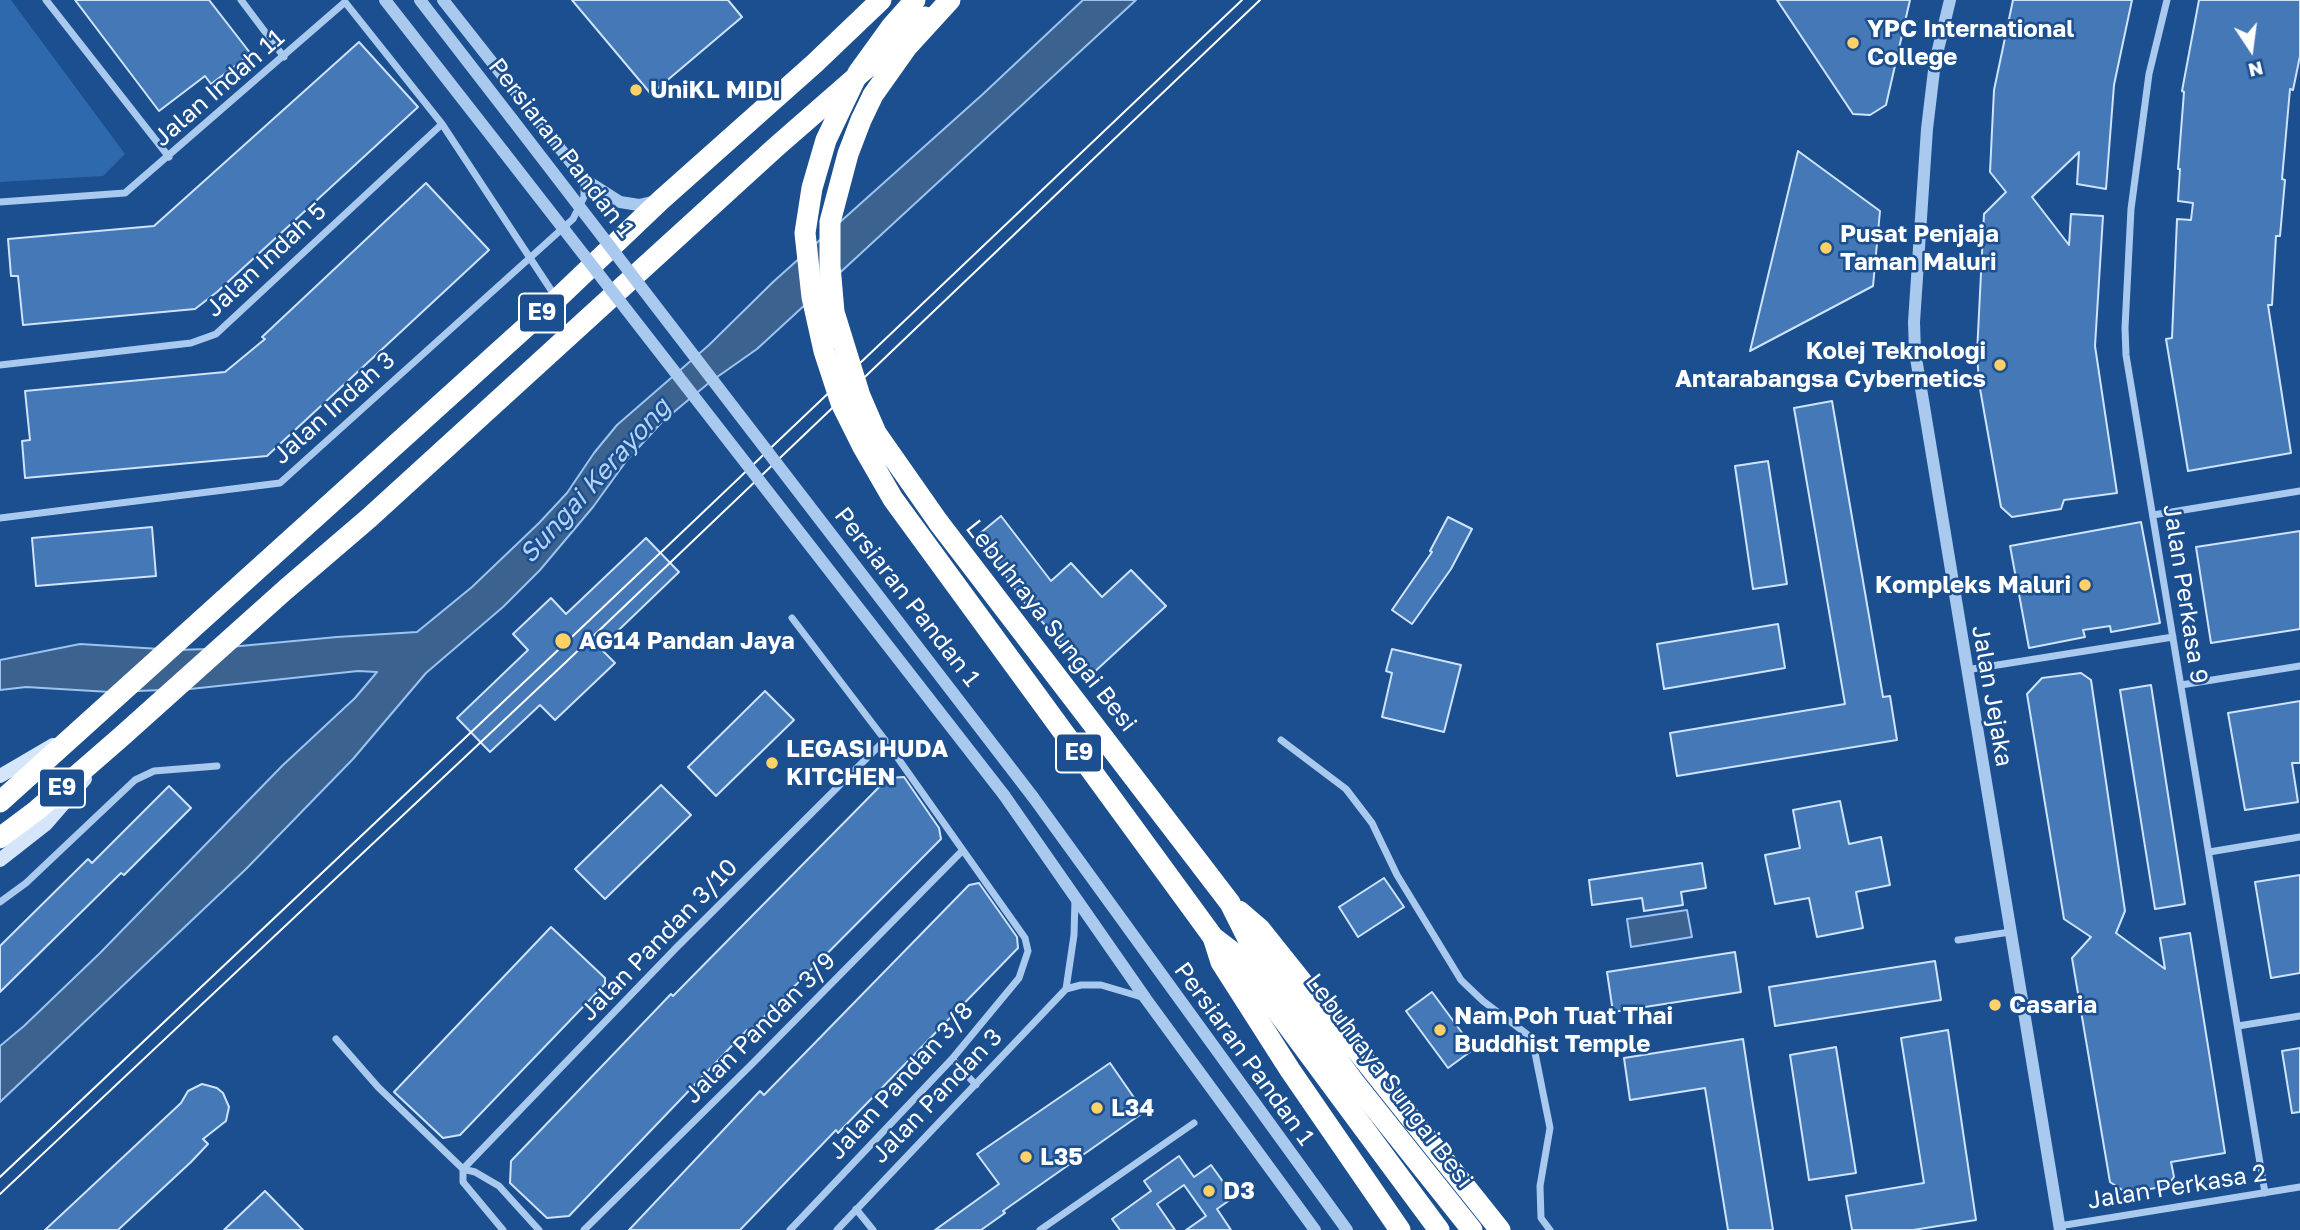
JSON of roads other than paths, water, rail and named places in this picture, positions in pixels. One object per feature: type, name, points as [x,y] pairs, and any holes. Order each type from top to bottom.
[{"type":"highway","name":"E9","points":[[0,802],[557,299],[881,0]]},
{"type":"highway","name":"Lebuhraya Sungai Besi","points":[[915,0],[892,26],[858,73],[826,140],[812,188],[806,233],[812,297],[824,351],[841,403],[893,499],[1213,937],[1234,953],[1439,1230]]},
{"type":"highway","name":"E9","points":[[0,838],[37,810],[458,438],[776,147],[943,0]]},
{"type":"highway","name":"Lebuhraya Sungai Besi","points":[[950,0],[907,47],[873,95],[860,120],[830,222],[834,312],[876,433],[947,534],[1230,903],[1248,939],[1354,1082],[1472,1230]]},
{"type":"highway","points":[[1230,903],[1261,929],[1500,1230]]},
{"type":"highway","points":[[1213,937],[1221,962],[1290,1070],[1399,1230]]},
{"type":"main road","points":[[0,776],[80,729]]},
{"type":"main road","points":[[0,860],[46,824],[124,734]]},
{"type":"street","points":[[46,0],[169,157]]},
{"type":"street","points":[[241,0],[284,57]]},
{"type":"street","name":"Persiaran Pandan 1","points":[[385,0],[1004,795],[1146,999],[1315,1230]]},
{"type":"street","name":"Persiaran Pandan 1","points":[[420,0],[1033,797],[1347,1230]]},
{"type":"street","points":[[443,0],[584,179],[620,202],[639,205],[661,201]]},
{"type":"street","name":"Jalan Jejaka","points":[[1950,0],[1935,62],[1927,129],[1914,332],[1920,391],[2060,1228]]},
{"type":"street","name":"Jalan Perkasa 9","points":[[2167,0],[2149,74],[2132,209],[2124,328],[2126,355],[2265,1193]]},
{"type":"street","name":"Jalan Indah 11","points":[[0,202],[125,193],[345,2],[442,124],[557,299]]},
{"type":"street","name":"Jalan Indah 5","points":[[0,365],[191,343],[216,334],[442,124]]},
{"type":"street","name":"Jalan Indah 3","points":[[0,518],[280,483],[572,219],[584,197],[584,179]]},
{"type":"street","points":[[2153,515],[2300,491]]},
{"type":"street","points":[[792,618],[886,740],[962,851]]},
{"type":"street","points":[[1966,670],[2173,637]]},
{"type":"street","points":[[2181,685],[2300,666]]},
{"type":"street","name":"Jalan Pandan 3/10","points":[[463,1169],[676,948],[886,740]]},
{"type":"street","points":[[1281,740],[1346,789],[1372,823],[1397,874],[1461,980],[1483,1002],[1532,1038],[1550,1128],[1540,1186],[1541,1219],[1550,1230]]},
{"type":"street","points":[[0,902],[26,883],[135,780],[154,771],[217,766]]},
{"type":"street","points":[[2209,852],[2300,837]]},
{"type":"street","name":"Jalan Pandan 3/8","points":[[790,1230],[952,1059],[1019,978],[1028,950],[1025,938],[962,851]]},
{"type":"street","name":"Jalan Pandan 3/9","points":[[584,1230],[962,851]]},
{"type":"street","points":[[1075,898],[1074,935],[1066,989],[1081,985],[1101,985],[1146,999]]},
{"type":"street","points":[[1958,940],[2010,932]]},
{"type":"street","name":"Jalan Pandan 3","points":[[836,1230],[1066,989]]},
{"type":"street","points":[[2238,1026],[2300,1016]]},
{"type":"street","points":[[336,1039],[378,1087],[463,1169],[475,1172],[499,1186],[539,1230]]},
{"type":"street","points":[[952,1059],[976,1085]]},
{"type":"street","points":[[1040,1230],[1194,1123]]},
{"type":"street","points":[[463,1169],[463,1182],[503,1230]]},
{"type":"street","name":"Jalan Perkasa 2","points":[[2060,1228],[2300,1187]]},
{"type":"street","points":[[856,1209],[873,1230]]},
{"type":"water","name":"Sungai Kerayong","points":[[1083,0],[1136,0],[757,349],[710,382],[663,421],[627,460],[593,507],[540,570],[503,607],[426,673],[353,759],[246,869],[0,1102],[0,1046],[100,953],[282,766],[355,698],[377,672],[358,671],[190,689],[110,692],[26,687],[0,690],[0,660],[80,644],[176,650],[208,649],[417,632],[472,587],[539,523],[567,493],[617,425],[709,345],[773,282],[983,94]]},
{"type":"water","points":[[1687,910],[1692,937],[1631,947],[1627,919]]},
{"type":"tram line","points":[[0,1177],[1242,0]]},
{"type":"tram line","points":[[0,1194],[566,662],[1260,0]]},
{"type":"place","name":"YPC International College","points":[[1853,43]]},
{"type":"place","name":"UniKL MIDI","points":[[636,90]]},
{"type":"place","name":"Pusat Penjaja Taman Maluri","points":[[1826,248]]},
{"type":"place","name":"Kolej Teknologi Antarabangsa Cybernetics","points":[[2000,365]]},
{"type":"place","name":"Kompleks Maluri","points":[[2085,585]]},
{"type":"place","name":"AG14 Pandan Jaya","points":[[563,641]]},
{"type":"place","name":"LEGASI HUDA KITCHEN","points":[[772,763]]},
{"type":"place","name":"Casaria","points":[[1995,1005]]},
{"type":"place","name":"Nam Poh Tuat Thai Buddhist Temple","points":[[1440,1030]]},
{"type":"place","name":"L34","points":[[1097,1108]]},
{"type":"place","name":"L35","points":[[1026,1157]]},
{"type":"place","name":"D3","points":[[1209,1191]]}]
